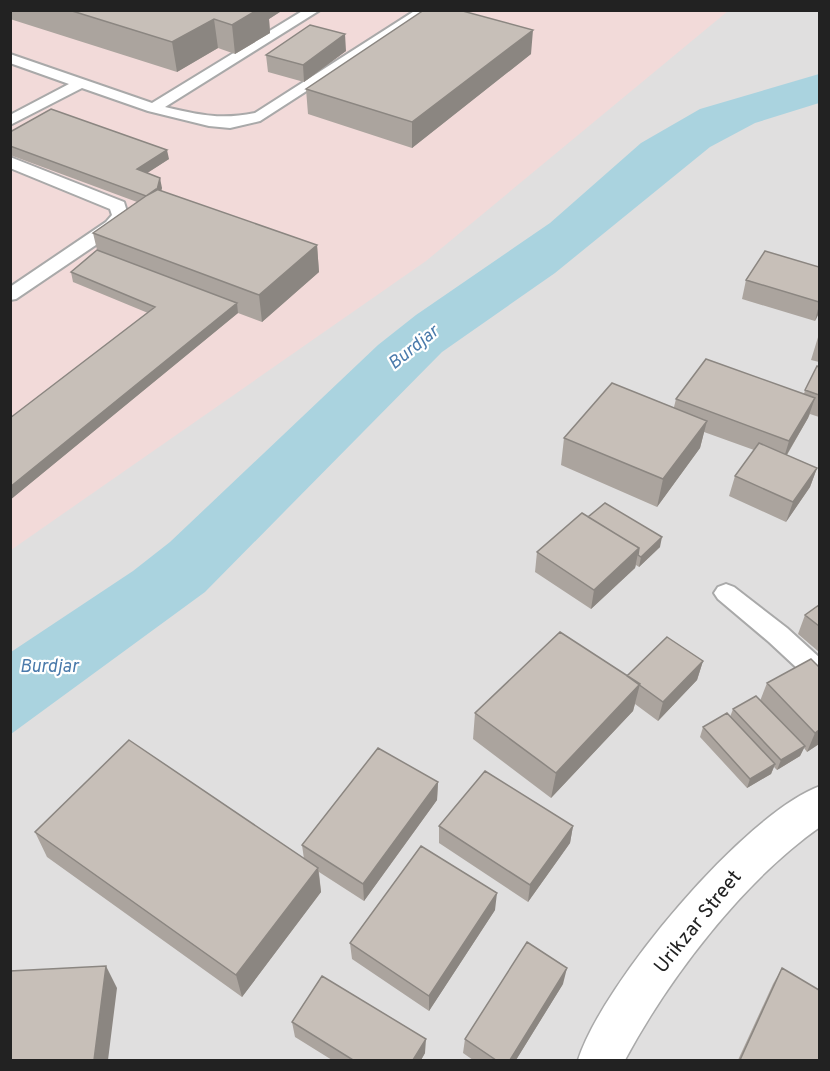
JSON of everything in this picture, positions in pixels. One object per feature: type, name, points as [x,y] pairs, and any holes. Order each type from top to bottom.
[{"type":"street","name":"Urikzar Street","points":[[601,1060],[634,1002],[664,958],[727,881],[759,849],[793,821],[819,804]]},
{"type":"lane","points":[[153,108],[314,10]]},
{"type":"lane","points":[[10,58],[153,108],[209,122],[230,123],[260,117],[426,10]]},
{"type":"lane","points":[[10,121],[81,83]]},
{"type":"lane","points":[[10,162],[118,206],[120,215],[112,226],[10,295]]},
{"type":"lane","points":[[726,593],[777,635],[819,674]]},
{"type":"shaded area","points":[[10,11],[819,11],[819,1060],[11,1060]]},
{"type":"shaded area","points":[[11,11],[728,11],[426,261],[11,550]]},
{"type":"water","name":"Burdjar","points":[[819,74],[819,103],[755,123],[710,147],[555,273],[442,352],[205,592],[11,734],[11,652],[133,571],[170,542],[378,345],[416,315],[550,223],[641,143],[700,109]]},
{"type":"building","points":[[69,10],[257,10],[232,25],[214,19],[172,42]]},
{"type":"building","points":[[424,10],[459,10],[533,30],[412,122],[306,89]]},
{"type":"building","points":[[310,25],[345,34],[303,65],[266,55]]},
{"type":"building","points":[[51,109],[167,150],[137,169],[160,178],[157,190],[146,196],[10,146],[10,132]]},
{"type":"building","points":[[156,189],[317,245],[259,295],[93,233]]},
{"type":"building","points":[[97,250],[237,303],[10,487],[10,418],[155,307],[71,272]]},
{"type":"building","points":[[765,251],[819,267],[819,302],[746,280]]},
{"type":"building","points":[[706,359],[815,398],[789,441],[676,399]]},
{"type":"building","points":[[817,366],[819,367],[819,395],[805,390]]},
{"type":"building","points":[[612,383],[707,421],[663,479],[564,438]]},
{"type":"building","points":[[759,443],[817,468],[793,502],[735,476]]},
{"type":"building","points":[[605,503],[662,537],[641,557],[638,555],[639,548],[588,517]]},
{"type":"building","points":[[582,513],[639,548],[594,590],[537,552]]},
{"type":"building","points":[[819,605],[819,626],[805,615]]},
{"type":"building","points":[[560,632],[640,684],[556,773],[475,713]]},
{"type":"building","points":[[667,637],[703,661],[663,702],[627,676]]},
{"type":"building","points":[[811,659],[819,667],[819,730],[815,733],[767,683]]},
{"type":"building","points":[[756,696],[805,746],[781,760],[733,709]]},
{"type":"building","points":[[727,713],[775,764],[750,779],[703,727]]},
{"type":"building","points":[[129,740],[318,868],[236,975],[35,832]]},
{"type":"building","points":[[378,748],[438,782],[363,884],[302,845]]},
{"type":"building","points":[[485,771],[573,826],[530,885],[439,826]]},
{"type":"building","points":[[421,846],[497,893],[429,996],[350,943]]},
{"type":"building","points":[[527,942],[567,968],[510,1060],[496,1060],[465,1039]]},
{"type":"building","points":[[106,966],[94,1060],[10,1060],[10,971]]},
{"type":"building","points":[[782,968],[819,990],[819,1060],[740,1060]]},
{"type":"building","points":[[322,976],[426,1039],[413,1060],[353,1060],[292,1022]]}]
